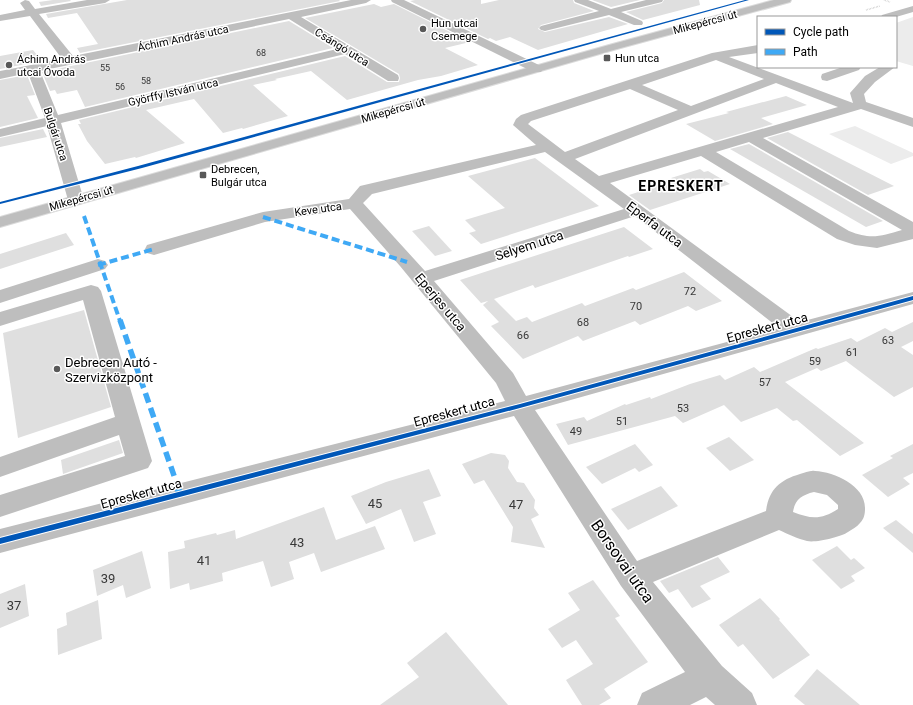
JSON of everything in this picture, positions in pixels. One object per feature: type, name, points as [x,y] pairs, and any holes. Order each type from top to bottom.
[{"type":"street","points":[[23,0],[70,61]]},
{"type":"street","points":[[0,18],[105,0]]},
{"type":"street","name":"Áchim András utca","points":[[0,75],[366,0]]},
{"type":"street","points":[[396,0],[538,69]]},
{"type":"street","points":[[579,0],[638,23]]},
{"type":"street","points":[[546,28],[658,0]]},
{"type":"street","name":"Mikepércsi út","points":[[0,222],[786,0]]},
{"type":"street","points":[[888,16],[910,6]]},
{"type":"street","name":"Csángó utca","points":[[292,16],[393,78]]},
{"type":"street","points":[[630,84],[716,56],[757,49]]},
{"type":"street","name":"Györffy István utca","points":[[0,133],[346,50]]},
{"type":"street","points":[[716,56],[775,79],[857,107],[913,123]]},
{"type":"street","points":[[827,77],[852,68]]},
{"type":"street","points":[[857,107],[857,93],[870,79],[887,68]]},
{"type":"street","name":"Bulgár utca","points":[[33,69],[53,120],[76,200]]},
{"type":"street","points":[[564,158],[775,79]]},
{"type":"street","points":[[630,84],[689,110]]},
{"type":"street","name":"Eperfa utca","points":[[630,84],[526,118],[521,122],[520,126],[637,210],[796,330]]},
{"type":"street","points":[[596,182],[857,107]]},
{"type":"street","points":[[750,137],[913,229]]},
{"type":"street","name":"Keve utca","points":[[154,248],[264,217],[354,203],[366,190],[548,147]]},
{"type":"street","points":[[703,151],[843,235],[855,240],[878,243],[913,233]]},
{"type":"street","name":"Eperjes utca","points":[[354,203],[421,279],[505,379],[520,406]]},
{"type":"street","name":"Selyem utca","points":[[421,279],[637,210]]},
{"type":"street","points":[[0,297],[98,265]]},
{"type":"street","points":[[0,319],[91,291],[139,461],[0,506]]},
{"type":"street","name":"Epreskert utca","points":[[0,541],[520,406],[913,298]]},
{"type":"street","name":"Borsovai utca","points":[[520,406],[631,577],[710,678],[740,705]]},
{"type":"street","points":[[0,467],[128,422]]},
{"type":"street","points":[[631,577],[779,518]]},
{"type":"street","points":[[654,705],[710,678]]},
{"type":"shaded area","points":[[913,17],[913,66],[897,61],[897,23]]},
{"type":"shaded area","points":[[855,126],[913,153],[913,156],[891,164],[829,134]]},
{"type":"building","points":[[53,0],[71,1],[41,6],[39,2]]},
{"type":"building","points":[[127,0],[340,1],[80,53],[77,48],[98,44],[77,13],[48,18],[46,14]]},
{"type":"building","points":[[481,0],[481,4],[499,0],[573,0],[574,3],[594,11],[541,25],[538,29],[545,32],[609,17],[628,24],[538,50],[510,37],[496,41],[490,38],[488,39],[410,1]]},
{"type":"building","points":[[592,0],[640,0],[611,7]]},
{"type":"building","points":[[664,0],[699,0],[700,5],[643,20],[626,12],[662,3]]},
{"type":"building","points":[[374,4],[381,7],[394,4],[470,42],[445,48],[478,65],[347,100],[311,71],[275,79],[277,80],[253,85],[288,116],[223,133],[194,99],[146,110],[185,143],[136,158],[105,164],[87,141],[78,124],[81,124],[79,120],[345,56],[387,82],[399,82],[399,74],[305,18]]},
{"type":"building","points":[[289,21],[333,48],[85,107],[77,90],[57,94],[55,90],[50,91],[42,72]]},
{"type":"building","points":[[33,50],[42,61],[0,69],[0,56]]},
{"type":"building","points":[[27,75],[35,95],[27,96],[38,118],[0,127],[0,80]]},
{"type":"building","points":[[786,96],[807,105],[761,118],[773,124],[715,141],[686,124],[729,113],[726,112]]},
{"type":"building","points":[[43,129],[47,137],[0,147],[0,138]]},
{"type":"building","points":[[788,132],[894,186],[868,195],[767,138]]},
{"type":"building","points":[[749,144],[883,221],[866,227],[730,149]]},
{"type":"building","points":[[535,158],[599,206],[481,244],[469,233],[476,231],[465,220],[505,208],[468,176]]},
{"type":"building","points":[[700,169],[704,172],[708,171],[730,184],[650,210],[629,195],[657,186],[654,184]]},
{"type":"building","points":[[429,226],[452,251],[435,256],[412,231]]},
{"type":"building","points":[[624,227],[653,249],[535,288],[533,285],[494,299],[516,321],[527,317],[532,322],[582,303],[585,306],[633,288],[636,290],[684,272],[722,301],[696,311],[688,306],[640,325],[635,321],[583,341],[578,336],[523,359],[491,326],[499,322],[483,305],[488,301],[481,303],[460,280]]},
{"type":"building","points":[[66,233],[74,245],[0,269],[0,254]]},
{"type":"building","name":"Debrecen Autó - Szervizközpont","points":[[84,310],[111,407],[18,438],[3,333]]},
{"type":"building","points":[[913,322],[913,341],[901,347],[913,355],[913,387],[894,397],[846,361],[821,371],[817,368],[785,382],[864,443],[840,456],[797,420],[793,421],[777,408],[741,422],[724,405],[683,423],[675,416],[568,445],[556,424],[584,417],[587,421],[625,404],[626,405],[650,397],[651,399],[690,384],[720,375],[725,380],[754,367],[760,372],[816,348],[818,349],[851,338],[857,342],[885,328],[892,332]]},
{"type":"building","points":[[729,437],[754,460],[730,471],[706,448]]},
{"type":"building","points":[[119,440],[123,453],[63,474],[61,460]]},
{"type":"building","points":[[635,444],[653,465],[639,472],[635,468],[602,484],[586,467]]},
{"type":"building","points":[[913,444],[913,473],[903,478],[910,484],[888,497],[862,475],[893,458],[890,456]]},
{"type":"building","points":[[491,453],[505,455],[509,461],[508,468],[517,482],[524,483],[535,500],[534,508],[539,515],[531,519],[545,548],[511,542],[513,527],[484,480],[474,484],[462,464]]},
{"type":"building","points":[[429,469],[441,496],[423,502],[436,534],[414,542],[401,509],[366,524],[351,496],[386,482]]},
{"type":"building","points":[[661,486],[678,506],[628,530],[611,509]]},
{"type":"building","points":[[324,507],[336,540],[375,526],[385,549],[321,572],[314,553],[289,562],[294,579],[271,587],[263,561],[222,573],[223,581],[190,590],[189,583],[170,589],[168,552],[185,548],[184,541],[235,530],[236,539]]},
{"type":"building","points":[[896,520],[913,534],[913,553],[883,528]]},
{"type":"building","points":[[837,546],[851,560],[854,558],[865,568],[851,576],[855,581],[841,589],[812,560]]},
{"type":"building","points":[[142,551],[151,588],[126,598],[123,585],[97,596],[93,570]]},
{"type":"building","points":[[718,557],[730,572],[700,586],[711,599],[692,608],[678,589],[669,593],[660,581]]},
{"type":"building","points":[[593,580],[620,616],[615,618],[648,662],[604,689],[611,698],[599,705],[582,705],[566,680],[593,664],[576,640],[562,648],[548,629],[580,610],[568,593]]},
{"type":"building","points":[[25,584],[29,616],[0,628],[0,594]]},
{"type":"building","points":[[760,598],[810,655],[773,679],[743,644],[738,647],[719,625]]},
{"type":"building","points":[[98,600],[102,639],[58,655],[57,629],[67,625],[66,613]]},
{"type":"building","points":[[446,632],[508,705],[380,705],[419,677],[407,663]]},
{"type":"building","points":[[817,669],[860,705],[805,705],[794,696]]},
{"type":"marked path","points":[[84,216],[180,494]]},
{"type":"marked path","points":[[263,217],[407,262]]},
{"type":"marked path","points":[[98,265],[154,249]]},
{"type":"cycle path","points":[[0,203],[140,167],[748,0]]},
{"type":"cycle path","points":[[0,541],[520,406],[913,298]]},
{"type":"place","name":"Hun utcai Csemege","points":[[423,29]]},
{"type":"place","name":"Hun utca","points":[[607,58]]},
{"type":"place","name":"Áchim András utcai Óvoda","points":[[9,65]]},
{"type":"place","name":"Debrecen, Bulgár utca","points":[[203,175]]},
{"type":"place","name":"Debrecen Autó - Szervizközpont","points":[[57,369]]},
{"type":"district","name":"EPRESKERT","points":[[681,186]]}]
